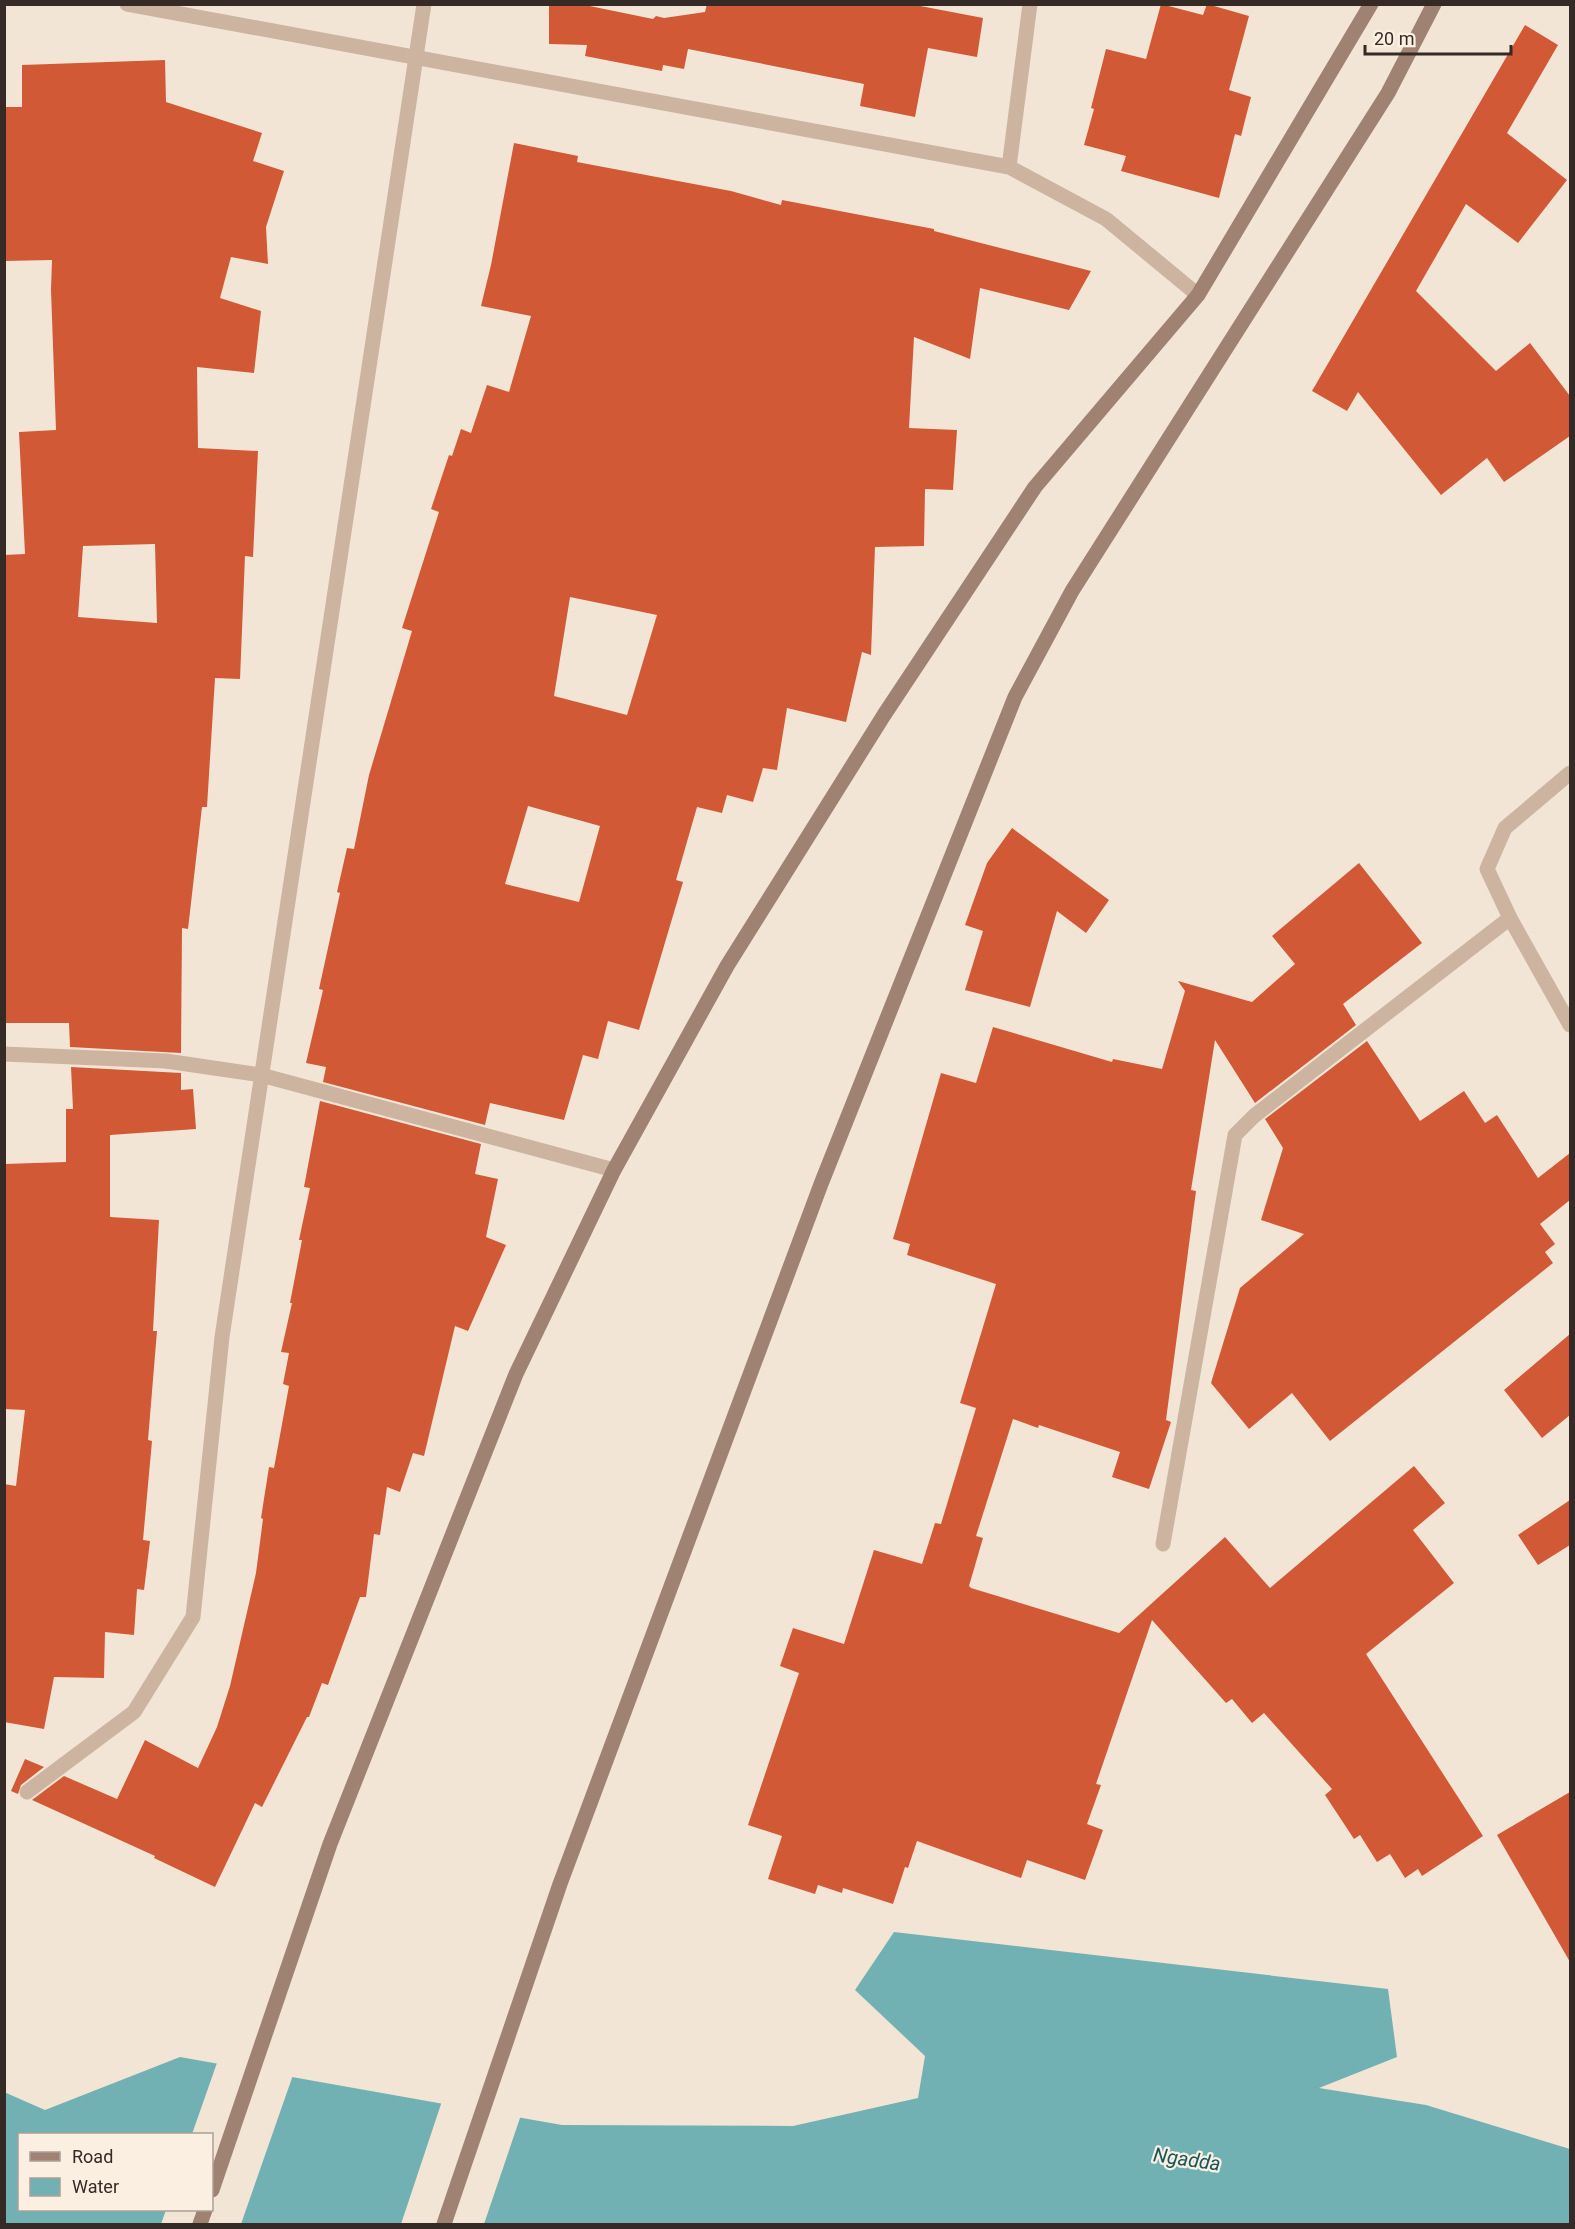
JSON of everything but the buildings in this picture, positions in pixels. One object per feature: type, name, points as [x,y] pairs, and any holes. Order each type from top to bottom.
[{"type":"main road","points":[[213,2187],[330,1844],[516,1374],[614,1170],[727,966],[884,715],[1035,487],[1197,295],[1371,4]]},
{"type":"main road","points":[[444,2224],[560,1884],[821,1184],[1015,697],[1072,591],[1388,93],[1434,4]]},
{"type":"street","points":[[127,4],[1009,167],[1106,219],[1197,295]]},
{"type":"street","points":[[27,1792],[134,1712],[193,1617],[222,1337],[424,4]]},
{"type":"street","points":[[1009,167],[1030,4]]},
{"type":"street","points":[[1570,773],[1505,828],[1487,869],[1510,918],[1570,1025]]},
{"type":"street","points":[[1163,1544],[1234,1135],[1254,1116],[1510,918]]},
{"type":"street","points":[[4,1054],[166,1061],[261,1075],[614,1170]]},
{"type":"water","name":"Ngadda","points":[[894,1932],[1388,1989],[1397,2057],[1319,2088],[1426,2105],[1570,2149],[1570,2224],[5,2224],[4,2092],[45,2110],[180,2057],[562,2125],[793,2126],[918,2098],[925,2056],[855,1990]]},
{"type":"pier","points":[[218,2060],[293,2075],[241,2224],[161,2224],[166,2211],[213,2211],[213,2133],[192,2133]]},
{"type":"pier","points":[[442,2101],[521,2115],[484,2224],[401,2224]]}]
